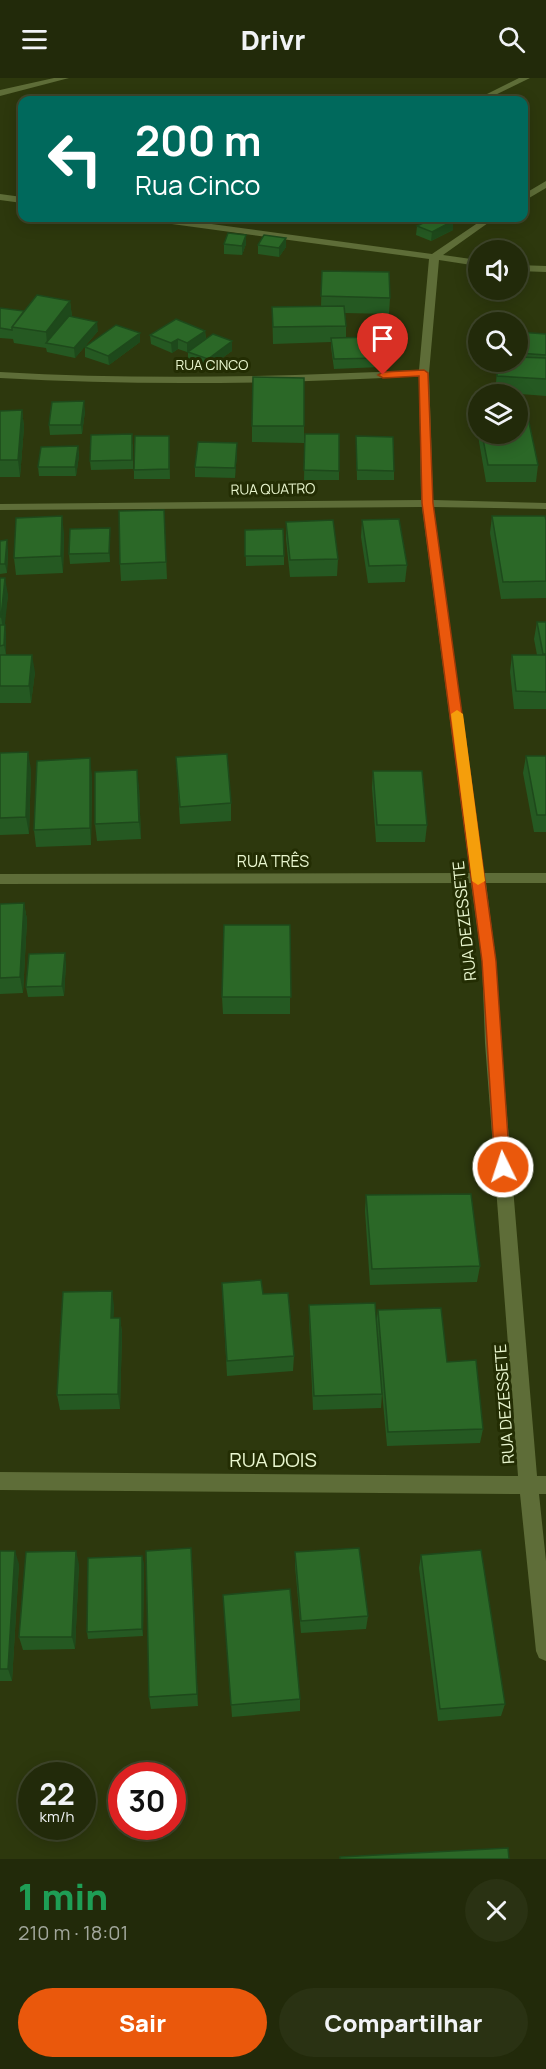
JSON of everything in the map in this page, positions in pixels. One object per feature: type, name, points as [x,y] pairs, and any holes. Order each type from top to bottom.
[{"type":"street","points":[[0,93],[65,78]]},
{"type":"street","points":[[488,96],[526,78]]},
{"type":"street","points":[[528,195],[546,184]]},
{"type":"street","points":[[0,197],[18,199]]},
{"type":"street","points":[[179,222],[468,262]]},
{"type":"street","points":[[434,257],[484,222]]},
{"type":"street","name":"RUA DEZESSETE","points":[[434,257],[424,373],[427,503],[489,961],[493,1043],[537,1484],[546,1651]]},
{"type":"street","points":[[528,268],[546,269]]},
{"type":"street","name":"RUA CINCO","points":[[0,375],[102,380],[216,380],[343,378],[424,373]]},
{"type":"street","name":"RUA QUATRO","points":[[0,507],[427,503],[546,506]]},
{"type":"street","name":"RUA TRÊS","points":[[0,879],[546,878]]},
{"type":"street","name":"RUA DOIS","points":[[0,1481],[537,1484]]},
{"type":"building","points":[[425,222],[451,222],[432,232],[417,226]]},
{"type":"building","points":[[228,233],[246,235],[242,246],[224,244]]},
{"type":"building","points":[[264,235],[286,238],[279,248],[258,245]]},
{"type":"building","points":[[322,271],[389,272],[390,298],[321,296]]},
{"type":"building","points":[[37,295],[70,301],[46,332],[12,327]]},
{"type":"building","points":[[344,306],[346,326],[273,327],[272,307]]},
{"type":"building","points":[[0,308],[24,311],[12,330],[0,328]]},
{"type":"building","points":[[69,316],[97,322],[74,348],[46,343]]},
{"type":"building","points":[[176,319],[205,331],[187,343],[178,339],[171,343],[150,335]]},
{"type":"building","points":[[116,325],[140,333],[108,356],[85,347]]},
{"type":"building","points":[[528,333],[546,334],[546,355],[528,354]]},
{"type":"building","points":[[213,334],[232,341],[208,359],[188,352]]},
{"type":"building","points":[[377,337],[381,358],[334,359],[331,338]]},
{"type":"building","points":[[528,357],[546,358],[546,379],[497,376],[497,372],[528,372]]},
{"type":"building","points":[[253,377],[304,378],[304,426],[252,426]]},
{"type":"building","points":[[84,401],[81,425],[49,425],[52,402]]},
{"type":"building","points":[[22,410],[18,460],[0,460],[0,411]]},
{"type":"building","points":[[528,418],[538,465],[488,465],[484,444],[528,444]]},
{"type":"building","points":[[132,434],[132,460],[90,461],[91,435]]},
{"type":"building","points":[[305,434],[339,434],[339,471],[304,470]]},
{"type":"building","points":[[135,436],[169,436],[169,469],[134,470]]},
{"type":"building","points":[[356,436],[393,437],[394,471],[357,470]]},
{"type":"building","points":[[198,442],[237,443],[235,468],[195,467]]},
{"type":"building","points":[[78,446],[75,467],[38,467],[41,447]]},
{"type":"building","points":[[164,510],[166,562],[120,564],[119,511]]},
{"type":"building","points":[[62,516],[61,556],[14,558],[16,518]]},
{"type":"building","points":[[492,516],[545,516],[546,581],[503,582]]},
{"type":"building","points":[[399,519],[407,565],[369,566],[362,520]]},
{"type":"building","points":[[333,520],[338,559],[290,560],[286,522]]},
{"type":"building","points":[[110,528],[109,553],[69,554],[70,529]]},
{"type":"building","points":[[283,529],[284,556],[245,556],[245,530]]},
{"type":"building","points":[[7,540],[5,564],[0,564],[0,541]]},
{"type":"building","points":[[0,578],[5,578],[1,617],[0,617]]},
{"type":"building","points":[[537,622],[546,622],[546,654],[543,654]]},
{"type":"building","points":[[0,625],[5,625],[4,645],[0,646]]},
{"type":"building","points":[[0,655],[32,655],[29,686],[0,686]]},
{"type":"building","points":[[512,655],[546,655],[546,692],[516,691]]},
{"type":"building","points":[[28,752],[26,817],[0,818],[0,753]]},
{"type":"building","points":[[227,754],[231,803],[180,807],[176,757]]},
{"type":"building","points":[[526,756],[546,756],[546,815],[537,815]]},
{"type":"building","points":[[90,758],[90,828],[34,830],[37,761]]},
{"type":"building","points":[[137,770],[139,822],[95,824],[95,772]]},
{"type":"building","points":[[373,771],[422,771],[427,825],[377,825]]},
{"type":"building","points":[[24,903],[20,977],[0,978],[0,904]]},
{"type":"building","points":[[224,925],[290,925],[291,997],[222,997]]},
{"type":"building","points":[[65,953],[62,986],[26,987],[29,954]]},
{"type":"building","points":[[471,1194],[480,1266],[372,1269],[366,1195]]},
{"type":"building","points":[[261,1280],[263,1294],[288,1293],[294,1356],[227,1361],[222,1283]]},
{"type":"building","points":[[112,1291],[111,1318],[120,1318],[118,1394],[57,1395],[63,1292]]},
{"type":"building","points":[[375,1303],[382,1394],[314,1396],[309,1305]]},
{"type":"building","points":[[441,1308],[447,1362],[476,1360],[483,1429],[388,1432],[378,1310]]},
{"type":"building","points":[[191,1548],[197,1694],[149,1697],[146,1551]]},
{"type":"building","points":[[359,1548],[368,1616],[301,1621],[295,1552]]},
{"type":"building","points":[[481,1550],[505,1704],[440,1709],[421,1555]]},
{"type":"building","points":[[0,1551],[15,1551],[8,1669],[0,1669]]},
{"type":"building","points":[[76,1551],[72,1637],[19,1637],[26,1552]]},
{"type":"building","points":[[142,1556],[142,1629],[87,1632],[88,1558]]},
{"type":"building","points":[[290,1589],[300,1699],[231,1705],[223,1595]]},
{"type":"building","points":[[508,1848],[509,1859],[340,1859],[340,1857]]},
{"type":"slow traffic","points":[[457,714],[478,881]]},
{"type":"route","points":[[383,375],[424,373],[427,503],[454,688],[489,961],[503,1167]]}]
